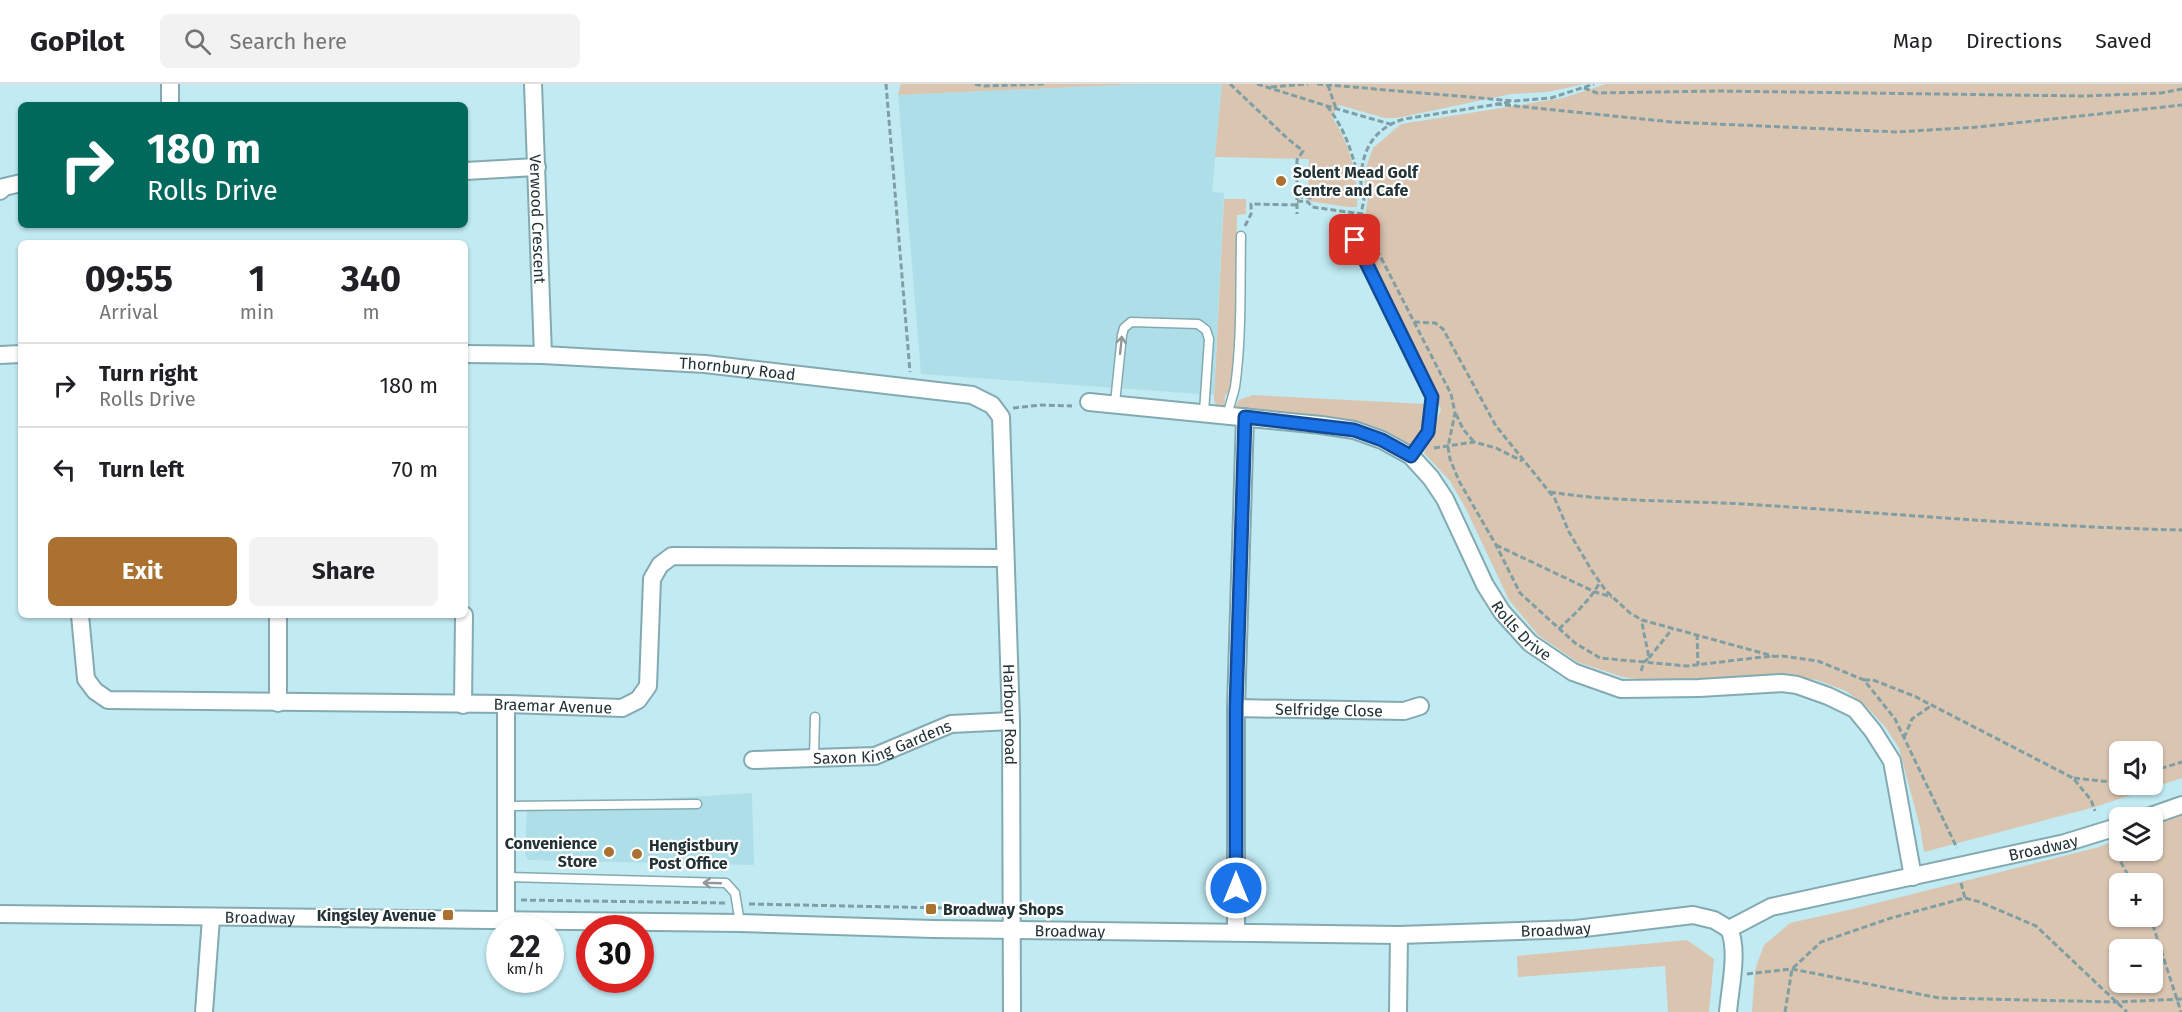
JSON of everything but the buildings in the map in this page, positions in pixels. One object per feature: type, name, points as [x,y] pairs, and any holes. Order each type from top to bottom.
[{"type":"street","points":[[170,84],[170,102]]},
{"type":"street","name":"Verwood Crescent","points":[[533,84],[543,355]]},
{"type":"street","points":[[468,171],[537,167]]},
{"type":"street","points":[[0,191],[4,187],[18,184]]},
{"type":"street","points":[[0,355],[18,354]]},
{"type":"street","name":"Thornbury Road","points":[[468,354],[543,355],[705,363],[911,387],[972,395],[992,405],[1001,417]]},
{"type":"street","name":"Rolls Drive","points":[[1089,402],[1204,412],[1354,430],[1382,440],[1411,456],[1431,478],[1445,499],[1485,585],[1502,612],[1530,643],[1573,672],[1621,689],[1782,683],[1797,685],[1828,696],[1855,709],[1873,731],[1892,761],[1913,877]]},
{"type":"street","points":[[1236,416],[1236,932]]},
{"type":"street","name":"Harbour Road","points":[[1001,417],[1011,721],[1012,1012]]},
{"type":"street","name":"Braemar Avenue","points":[[80,618],[86,679],[95,691],[108,700],[506,704],[622,708],[638,700],[648,686],[652,579],[660,565],[672,556],[1004,558]]},
{"type":"street","points":[[278,618],[278,703]]},
{"type":"street","points":[[463,705],[464,618]]},
{"type":"street","points":[[506,704],[506,915]]},
{"type":"street","name":"Selfridge Close","points":[[1236,708],[1404,711],[1420,706]]},
{"type":"street","name":"Saxon King Gardens","points":[[753,760],[875,756],[951,724],[1011,721]]},
{"type":"street","points":[[2163,812],[2182,805]]},
{"type":"street","name":"Broadway","points":[[564,922],[1399,935],[1576,928],[1693,915],[1714,920],[1729,929],[1771,908],[2065,843],[2109,830]]},
{"type":"street","name":"Broadway","points":[[0,914],[486,921]]},
{"type":"street","points":[[204,1012],[211,918]]},
{"type":"street","points":[[1728,1012],[1734,940],[1729,929]]},
{"type":"street","points":[[1398,1012],[1399,935]]},
{"type":"lane","points":[[1236,416],[1230,402],[1234,390],[1240,335],[1241,236]]},
{"type":"lane","points":[[1355,240],[1432,397],[1428,432],[1411,456]]},
{"type":"lane","points":[[1115,403],[1124,328],[1131,322],[1198,324],[1206,330],[1209,339],[1204,412]]},
{"type":"lane","points":[[814,758],[815,717]]},
{"type":"lane","points":[[507,806],[698,804]]},
{"type":"lane","points":[[507,877],[726,883],[735,893],[740,924]]},
{"type":"path","points":[[886,84],[911,387]]},
{"type":"path","points":[[975,84],[982,86],[1046,84]]},
{"type":"path","points":[[1230,84],[1303,151],[1297,160],[1297,214]]},
{"type":"path","points":[[1257,84],[1390,124]]},
{"type":"path","points":[[1270,87],[1308,84]]},
{"type":"path","points":[[1317,84],[1515,101]]},
{"type":"path","points":[[1373,84],[1379,89]]},
{"type":"path","points":[[1361,187],[1361,166],[1365,153],[1379,134],[1390,124],[1404,119],[1496,104],[1551,98],[1594,84]]},
{"type":"path","points":[[1328,85],[1336,109]]},
{"type":"path","points":[[1584,88],[1597,93],[1717,91],[2085,96],[2161,93],[2182,89]]},
{"type":"path","points":[[1496,104],[1672,122],[1896,132],[2182,105]]},
{"type":"path","points":[[1327,106],[1341,123],[1354,158],[1364,200],[1355,240]]},
{"type":"path","points":[[1241,236],[1251,214],[1251,204],[1314,198]]},
{"type":"path","points":[[1297,201],[1308,202],[1312,207],[1362,213],[1368,219],[1373,242],[1451,394],[1455,413],[1463,429],[1474,442]]},
{"type":"path","points":[[1414,322],[1436,323],[1443,328],[1496,426],[1555,499],[1569,532],[1600,582],[1630,613],[1642,620],[1777,657],[1818,661],[1864,680],[1873,680],[1932,705],[2073,778],[2109,781]]},
{"type":"path","points":[[1001,417],[1012,408],[1041,405],[1077,406],[1089,402]]},
{"type":"path","points":[[1455,413],[1448,447],[1459,481],[1496,545],[1520,593],[1575,643],[1600,658],[1687,666],[1777,657]]},
{"type":"path","points":[[1428,446],[1448,447],[1474,442],[1496,448],[1525,463]]},
{"type":"path","points":[[1550,492],[1580,497],[1759,505],[2088,528],[2182,530]]},
{"type":"path","points":[[1496,545],[1595,592],[1613,597]]},
{"type":"path","points":[[1559,629],[1582,607],[1600,582]]},
{"type":"path","points":[[1642,620],[1649,658]]},
{"type":"path","points":[[1637,689],[1644,662],[1673,628]]},
{"type":"path","points":[[1697,634],[1698,665]]},
{"type":"path","points":[[1864,680],[1895,719],[1958,848]]},
{"type":"path","points":[[1904,738],[1912,719],[1932,705]]},
{"type":"path","points":[[2163,768],[2182,762]]},
{"type":"path","points":[[2073,778],[2091,800],[2095,811]]},
{"type":"path","points":[[1785,1012],[1792,969],[1821,942],[1891,918],[1965,898],[2036,926],[2127,1012]]},
{"type":"path","points":[[507,900],[1011,909]]},
{"type":"path","points":[[2154,927],[2181,1012]]},
{"type":"path","points":[[1731,975],[1792,969],[1939,998],[2117,1002],[2182,999]]},
{"type":"shaded area","points":[[901,84],[1141,84],[898,95]]},
{"type":"shaded area","points":[[1141,84],[1222,84],[1212,192],[1224,193],[1214,395],[921,374],[898,95]]},
{"type":"shaded area","points":[[1222,84],[1585,84],[1547,92],[1511,94],[1397,118],[1385,118],[1339,105],[1332,117],[1352,160],[1357,195],[1357,207],[1348,207],[1308,201],[1309,159],[1215,157]]},
{"type":"shaded area","points":[[1606,84],[2182,84],[2182,778],[2163,784],[2163,741],[2109,741],[2109,795],[2131,795],[2095,807],[1924,852],[1920,827],[1899,748],[1886,728],[1867,707],[1846,691],[1817,680],[1784,675],[1660,682],[1623,677],[1577,662],[1538,635],[1509,600],[1465,507],[1450,481],[1424,453],[1441,409],[1361,241],[1368,197],[1365,182],[1366,167],[1373,148],[1401,124],[1563,98]]},
{"type":"shaded area","points":[[1224,199],[1246,199],[1246,214],[1237,215],[1235,330],[1231,389],[1225,396],[1224,408],[1216,405],[1214,400]]},
{"type":"shaded area","points":[[1253,395],[1426,404],[1426,416],[1421,431],[1410,445],[1381,429],[1353,422],[1235,408],[1239,400]]},
{"type":"shaded area","points":[[752,793],[754,865],[528,860],[525,854],[527,801],[609,802]]},
{"type":"shaded area","points":[[2182,814],[2182,1012],[1752,1012],[1755,970],[1764,945],[1790,923],[2109,843],[2109,861],[2163,861],[2163,822]]},
{"type":"shaded area","points":[[1687,940],[1714,959],[1709,1012],[1668,1012],[1665,966],[1518,977],[1517,956]]},
{"type":"place","name":"Solent Mead Golf Centre and Cafe","points":[[1281,181]]},
{"type":"place","name":"Convenience Store","points":[[609,852]]},
{"type":"place","name":"Hengistbury Post Office","points":[[637,854]]},
{"type":"place","name":"Broadway Shops","points":[[931,909]]},
{"type":"place","name":"Kingsley Avenue","points":[[448,915]]},
{"type":"route","points":[[1236,888],[1236,708],[1245,417],[1354,430],[1382,440],[1411,456],[1428,432],[1432,397],[1355,240]]}]
